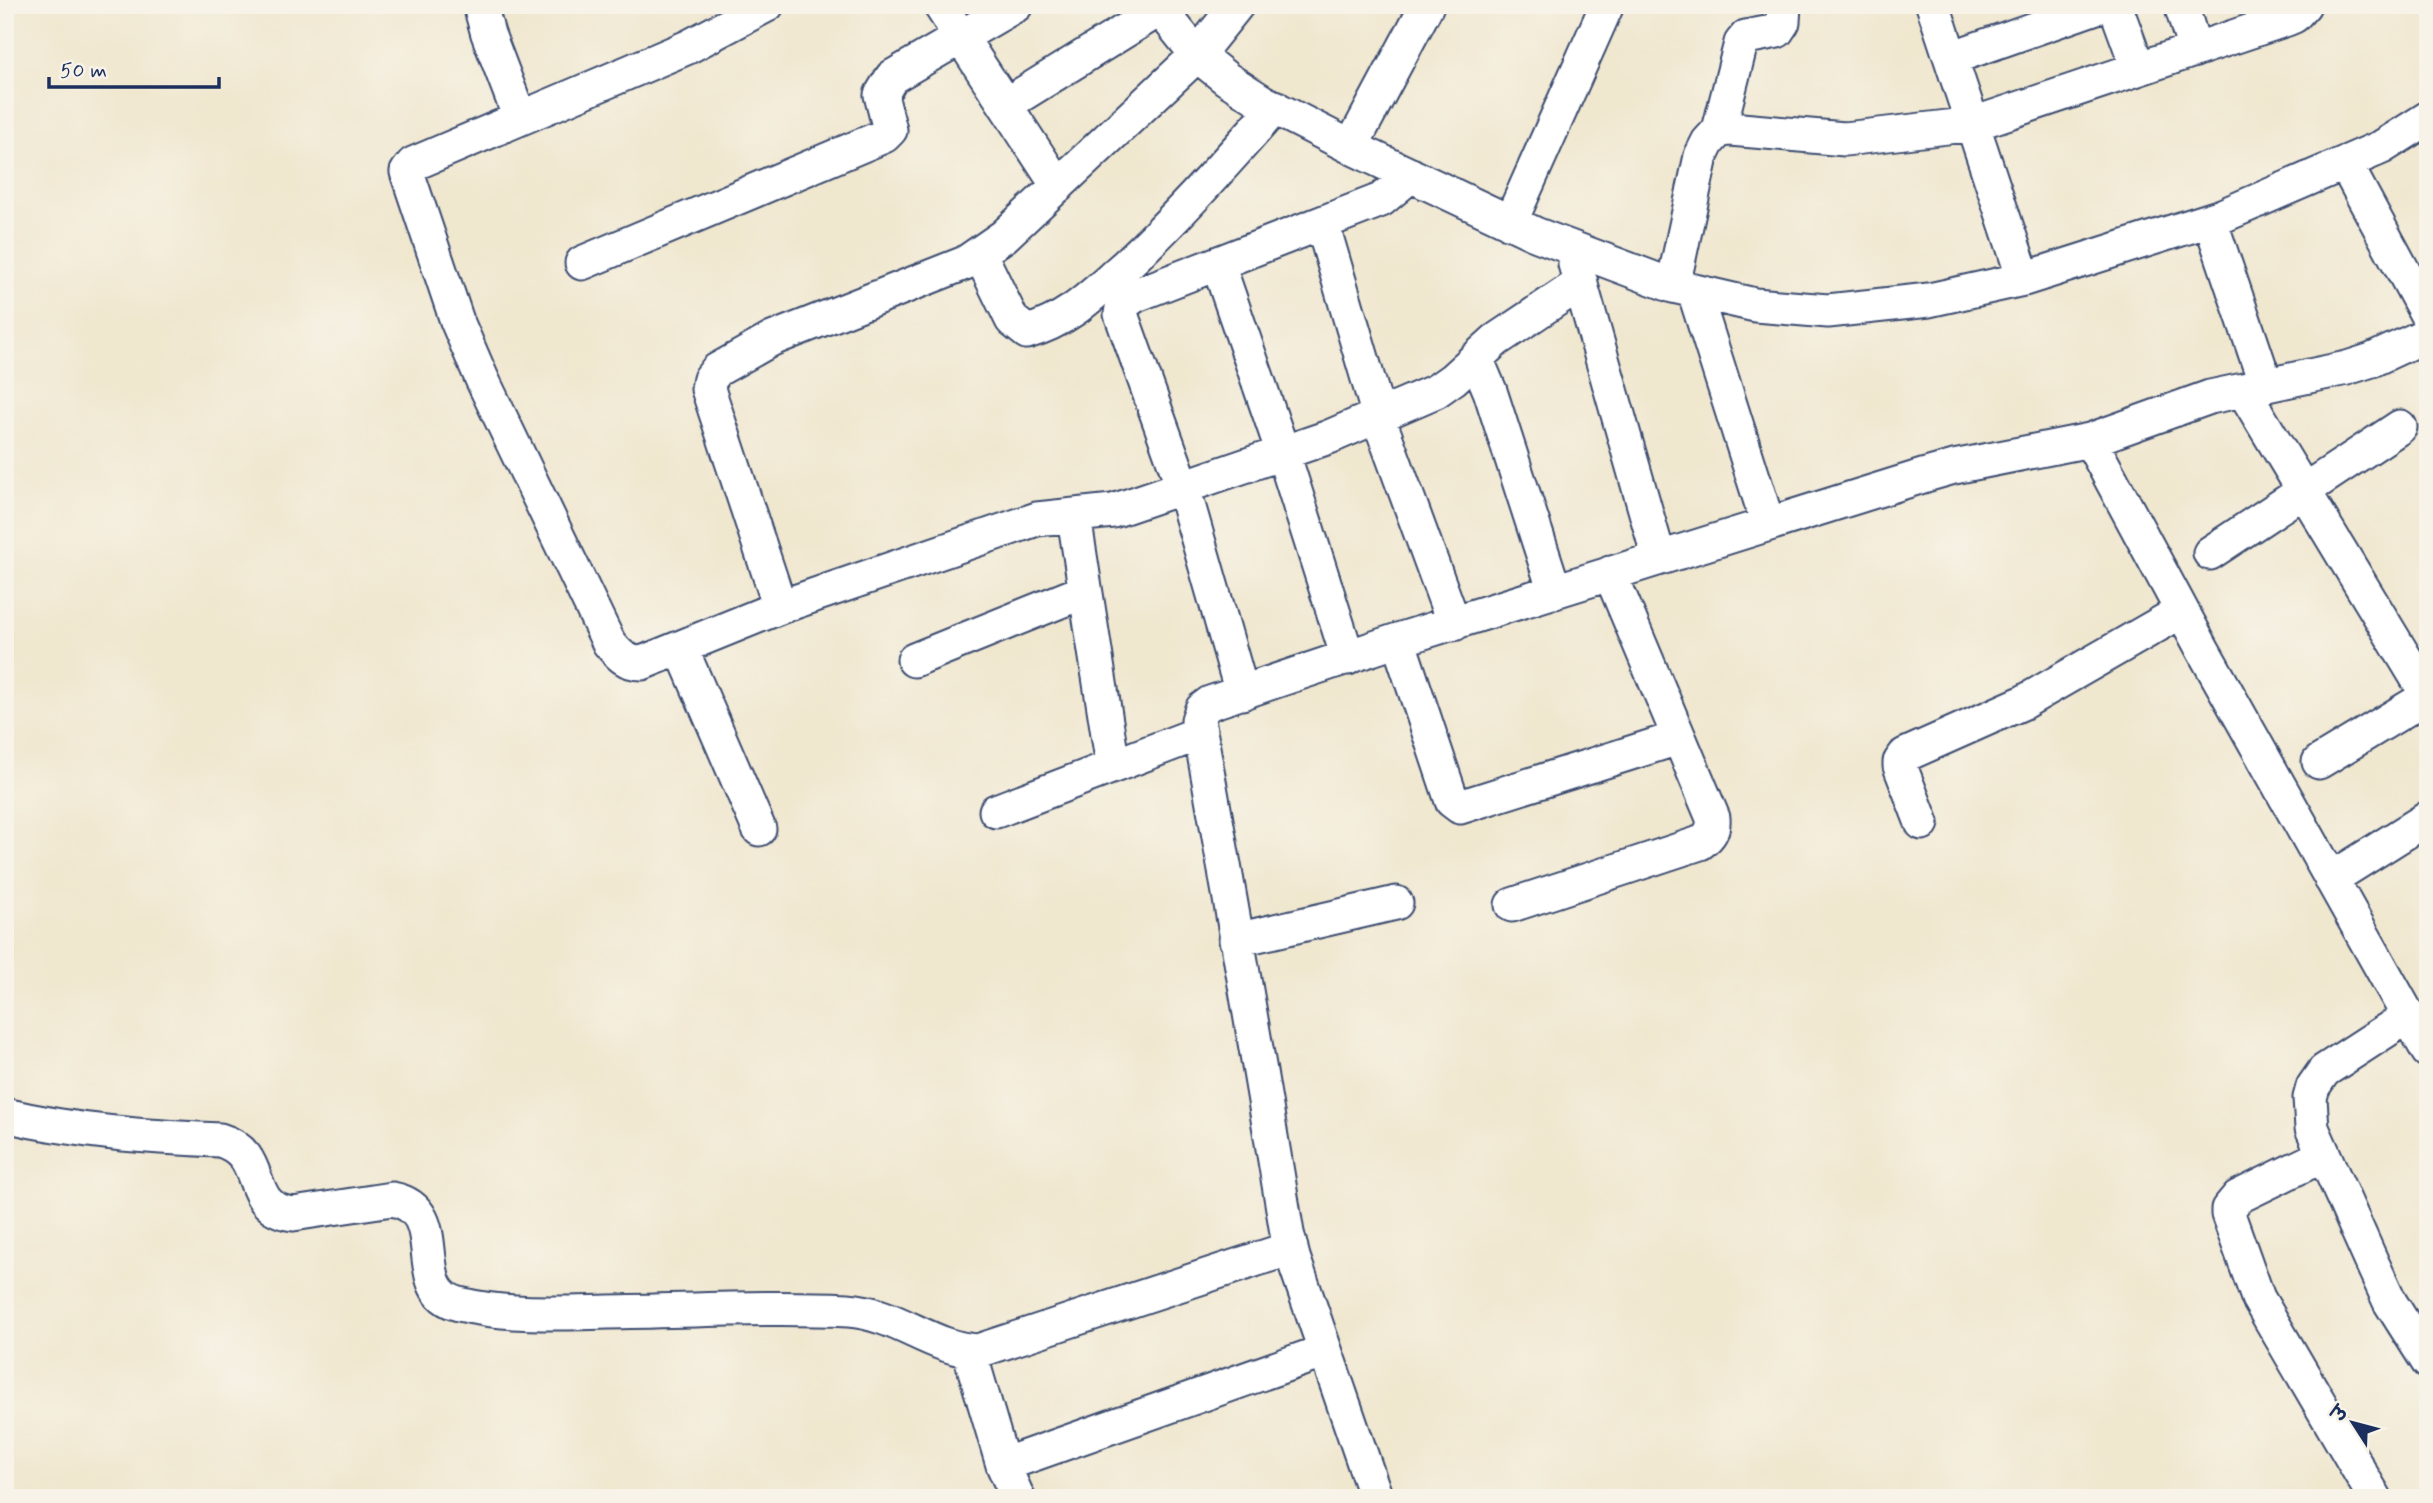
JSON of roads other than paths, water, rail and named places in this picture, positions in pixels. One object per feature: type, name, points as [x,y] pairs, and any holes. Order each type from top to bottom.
[{"type":"street","points":[[480,5],[520,118]]},
{"type":"street","points":[[767,5],[688,47],[414,163],[409,168],[407,178],[462,332],[609,643],[621,657],[632,663],[642,663],[780,607],[1037,519],[1113,511],[1283,453],[1379,415],[1436,391],[1496,340],[1581,283]]},
{"type":"street","points":[[940,5],[1058,186]]},
{"type":"street","points":[[582,263],[884,136],[891,130],[881,94],[892,77],[1016,5]]},
{"type":"street","points":[[780,607],[708,389],[709,379],[717,370],[772,339],[965,263],[980,254],[1004,236],[1197,55],[1237,5]]},
{"type":"street","points":[[1351,147],[1427,5]]},
{"type":"street","points":[[1510,223],[1608,5]]},
{"type":"street","points":[[1768,524],[1683,288],[1702,156],[1719,130],[1741,43],[1746,37],[1777,31],[1783,22],[1784,5]]},
{"type":"street","points":[[1933,5],[2024,279]]},
{"type":"street","points":[[1951,58],[2102,5]]},
{"type":"street","points":[[2115,5],[2138,68]]},
{"type":"street","points":[[2181,5],[2195,50]]},
{"type":"street","points":[[1719,130],[1844,139],[1973,124],[2287,19],[2294,16],[2304,5]]},
{"type":"street","points":[[1005,105],[1159,7],[1197,55],[1227,79],[1351,147],[1510,223],[1683,288],[1755,305],[1828,311],[1929,300],[2024,279],[2210,220],[2382,147],[2428,118]]},
{"type":"street","points":[[980,254],[1012,320],[1027,332],[1050,325],[1090,298],[1169,225],[1275,107]]},
{"type":"street","points":[[2345,163],[2428,317]]},
{"type":"street","points":[[1242,693],[1183,488],[1121,314],[1121,307],[1136,295],[1381,200],[1411,175]]},
{"type":"street","points":[[2210,220],[2255,388],[2303,491],[2428,696],[2319,762]]},
{"type":"street","points":[[1322,223],[1379,415],[1454,624]]},
{"type":"street","points":[[1571,248],[1659,558]]},
{"type":"street","points":[[1217,264],[1283,453],[1348,658]]},
{"type":"street","points":[[1090,298],[1121,307]]},
{"type":"street","points":[[1376,1498],[1291,1248],[1200,733],[1198,720],[1202,709],[1210,703],[1398,640],[1954,467],[2090,440],[2210,397],[2347,368],[2372,360],[2428,334]]},
{"type":"street","points":[[1476,358],[1490,391],[1555,592]]},
{"type":"street","points":[[2210,553],[2400,427]]},
{"type":"street","points":[[2090,440],[2182,611],[2428,1051]]},
{"type":"street","points":[[1074,517],[1113,766]]},
{"type":"street","points":[[1512,905],[1700,843],[1710,836],[1714,825],[1610,573]]},
{"type":"street","points":[[914,660],[1085,591]]},
{"type":"street","points":[[1922,823],[1900,766],[1905,755],[2022,703],[2182,611]]},
{"type":"street","points":[[1398,640],[1452,801],[1460,807],[1678,738]]},
{"type":"street","points":[[681,648],[759,829]]},
{"type":"street","points":[[996,811],[1200,733]]},
{"type":"street","points":[[2331,879],[2428,818]]},
{"type":"street","points":[[1236,940],[1396,903]]},
{"type":"street","points":[[2407,1017],[2324,1071],[2316,1080],[2310,1098],[2312,1128],[2324,1155],[2390,1302],[2428,1362]]},
{"type":"street","points":[[5,1115],[39,1123],[134,1136],[220,1140],[231,1143],[248,1158],[263,1199],[281,1212],[293,1214],[392,1199],[405,1201],[420,1216],[425,1227],[436,1289],[445,1298],[458,1304],[531,1314],[850,1310],[878,1314],[950,1346],[978,1351],[1291,1248]]},
{"type":"street","points":[[2324,1155],[2238,1197],[2228,1209],[2228,1214],[2258,1298],[2375,1498]]},
{"type":"street","points":[[969,1350],[1003,1465],[1018,1498]]},
{"type":"street","points":[[1003,1465],[1325,1352]]}]
